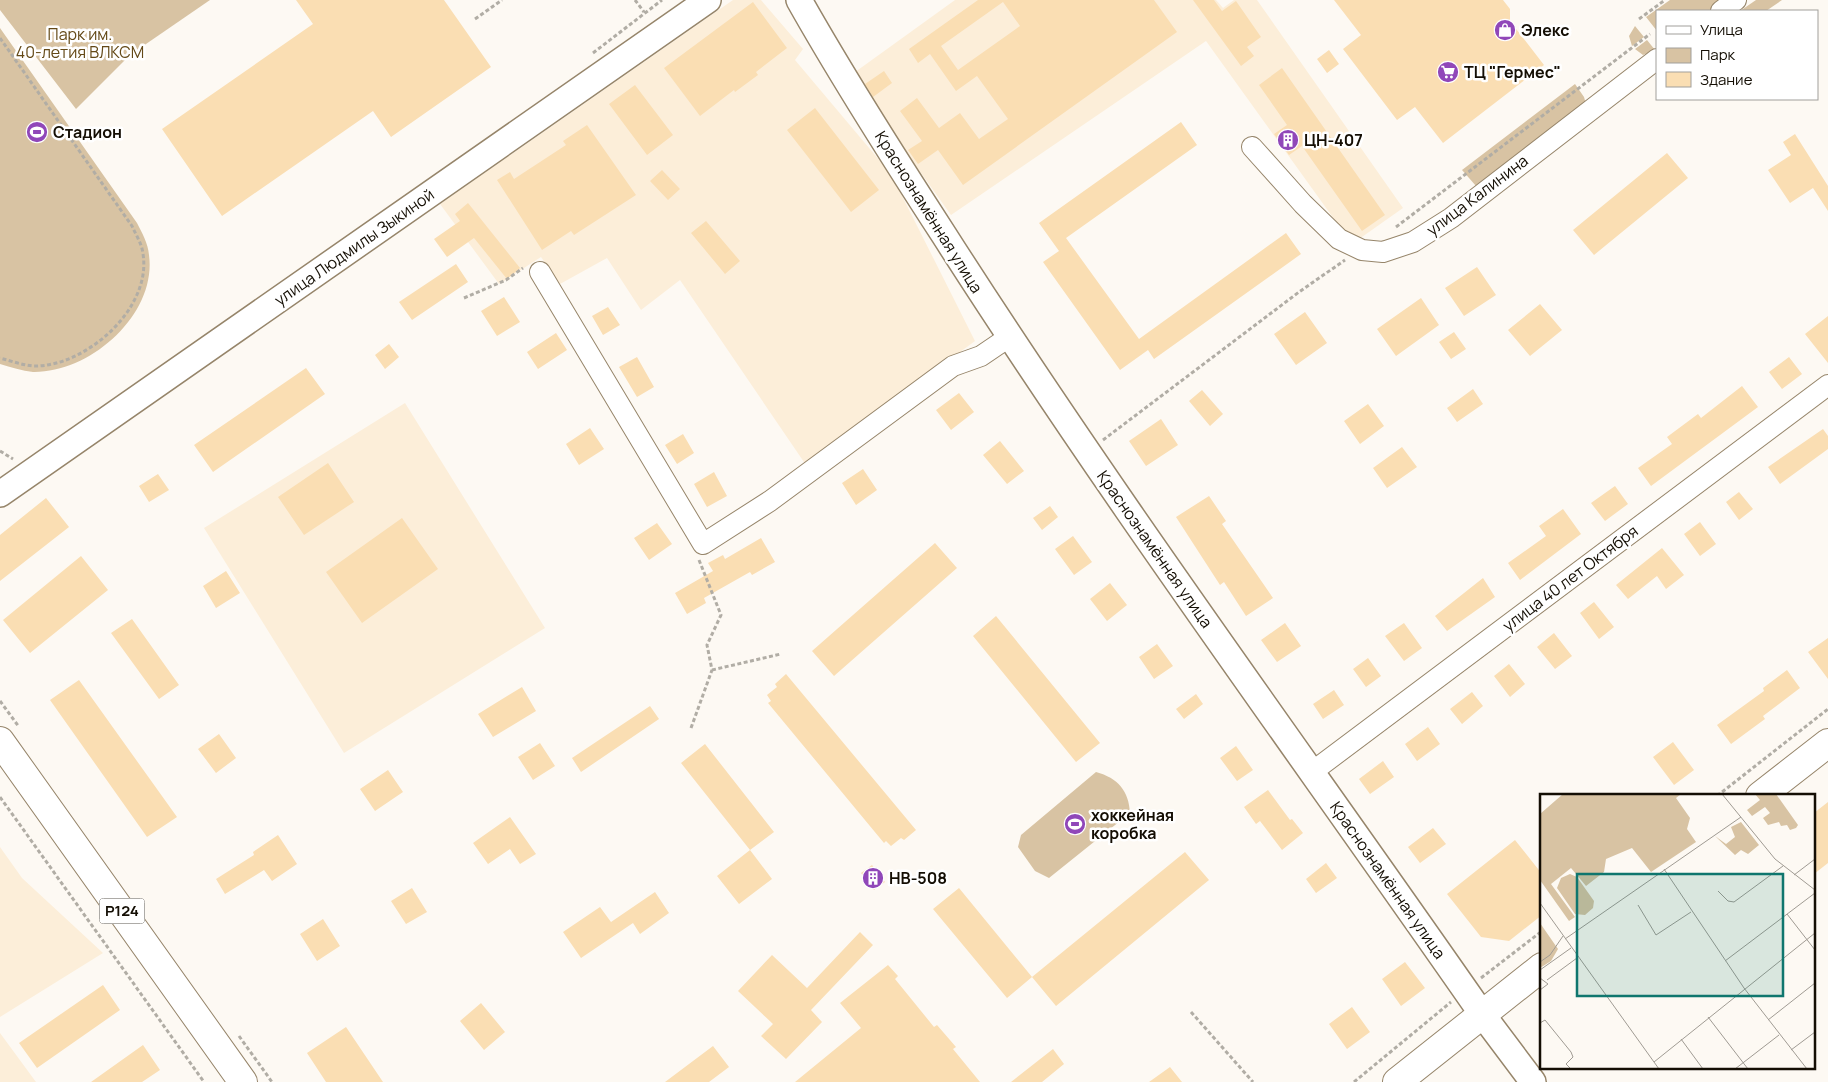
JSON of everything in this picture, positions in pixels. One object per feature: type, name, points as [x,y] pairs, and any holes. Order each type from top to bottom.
[{"type":"main road","name":"Р124","points":[[0,741],[243,1082]]},
{"type":"main road","points":[[1763,794],[1828,743]]},
{"type":"main road","points":[[1396,1082],[1540,969]]},
{"type":"street","name":"улица Людмилы Зыкиной","points":[[0,494],[708,0]]},
{"type":"street","name":"Краснознамённая улица","points":[[799,0],[847,83],[1009,337],[1086,452],[1482,1014],[1533,1082]]},
{"type":"street","points":[[1722,10],[1736,0]]},
{"type":"street","name":"улица Калинина","points":[[1252,147],[1339,239],[1362,250],[1384,252],[1395,249],[1431,232],[1656,60]]},
{"type":"street","points":[[540,272],[703,544],[812,471],[953,366],[981,356],[1009,337]]},
{"type":"street","name":"улица 40 лет Октября","points":[[1312,772],[1828,385]]},
{"type":"path","points":[[475,19],[502,0]]},
{"type":"path","points":[[636,0],[644,12]]},
{"type":"path","points":[[1639,19],[1665,0]]},
{"type":"path","points":[[1393,230],[1650,34]]},
{"type":"path","points":[[0,38],[132,226],[143,255],[144,270],[135,301],[125,316],[113,329],[83,352],[49,364],[33,366],[0,358]]},
{"type":"path","points":[[1086,452],[1299,292],[1362,250]]},
{"type":"path","points":[[464,298],[506,280],[522,268],[528,267],[540,272]]},
{"type":"path","points":[[0,451],[13,458]]},
{"type":"path","points":[[691,728],[712,670],[707,645],[721,615],[698,556],[703,544]]},
{"type":"path","points":[[712,670],[781,654]]},
{"type":"path","points":[[1720,794],[1828,710]]},
{"type":"path","points":[[0,797],[204,1082]]},
{"type":"path","points":[[1354,1082],[1465,990],[1540,933]]},
{"type":"path","points":[[1191,1012],[1253,1082]]},
{"type":"shaded area","points":[[733,0],[761,0],[803,49],[795,60],[891,174],[975,341],[806,465],[680,280],[641,310],[607,258],[560,284],[541,257],[499,284],[440,204]]},
{"type":"shaded area","points":[[955,0],[1216,0],[1223,8],[1234,0],[1257,0],[1403,208],[1352,244],[1206,41],[951,215],[851,75]]},
{"type":"shaded area","points":[[405,403],[545,628],[344,753],[204,528]]},
{"type":"shaded area","points":[[0,847],[22,878],[103,953],[0,1017]]},
{"type":"shaded area","points":[[0,1033],[36,1082],[0,1082]]},
{"type":"green space","name":"Парк им. 40-летия ВЛКСМ","points":[[0,0],[210,0],[130,55],[76,109],[0,10]]},
{"type":"green space","points":[[1670,0],[1728,0],[1714,10],[1656,10],[1656,30],[1646,17]]},
{"type":"green space","points":[[1756,0],[1782,0],[1767,10],[1741,10]]},
{"type":"green space","points":[[1635,26],[1644,37],[1632,46],[1629,36]]},
{"type":"green space","name":"Стадион","points":[[0,28],[137,223],[149,255],[149,277],[142,298],[131,318],[116,336],[97,351],[77,362],[55,370],[33,372],[0,364]]},
{"type":"green space","points":[[1647,40],[1655,50],[1643,55],[1635,49]]},
{"type":"green space","points":[[1575,84],[1584,97],[1586,104],[1476,186],[1462,170]]},
{"type":"green space","name":"хоккейная коробка","points":[[1096,772],[1110,778],[1121,786],[1127,798],[1130,813],[1049,878],[1035,871],[1018,847],[1021,835]]},
{"type":"building","points":[[296,0],[444,0],[491,67],[391,137],[373,111],[222,216],[162,129],[313,24]]},
{"type":"building","points":[[978,0],[1154,0],[1177,32],[963,185],[938,150],[918,164],[908,150],[922,141],[900,111],[917,98],[939,128],[960,113],[979,139],[1008,119],[977,76],[956,91],[930,54],[918,63],[909,49]],"holes":[[[1003,2],[1020,26],[958,70],[941,46]]]},
{"type":"building","points":[[1193,0],[1214,0],[1222,11],[1236,1],[1261,37],[1247,47],[1254,56],[1241,66]]},
{"type":"building","name":"ТЦ \"Гермес\"","points":[[1334,0],[1503,0],[1510,9],[1510,21],[1544,65],[1443,143],[1415,107],[1397,120],[1343,49],[1361,35]]},
{"type":"building","points":[[753,2],[787,48],[756,72],[758,75],[735,92],[734,90],[700,116],[664,68]]},
{"type":"building","points":[[1329,50],[1339,64],[1327,73],[1317,59]]},
{"type":"building","points":[[1282,68],[1385,215],[1362,231],[1302,146],[1289,155],[1274,134],[1287,125],[1259,85]]},
{"type":"building","points":[[884,71],[892,83],[873,97],[865,84]]},
{"type":"building","points":[[635,85],[673,135],[647,155],[609,104]]},
{"type":"building","points":[[815,108],[879,190],[851,212],[787,130]]},
{"type":"building","points":[[1181,122],[1197,145],[1066,238],[1139,339],[1286,233],[1301,254],[1154,359],[1148,350],[1120,370],[1043,262],[1059,251],[1039,223]]},
{"type":"building","points":[[587,125],[636,195],[574,235],[571,231],[542,250],[497,180],[510,172],[514,179],[566,145],[563,141]]},
{"type":"building","points":[[1795,134],[1828,186],[1828,211],[1813,188],[1790,203],[1768,170],[1791,155],[1783,142]]},
{"type":"building","points":[[1667,153],[1688,178],[1594,255],[1573,230]]},
{"type":"building","points":[[662,170],[680,189],[668,200],[650,181]]},
{"type":"building","points":[[468,203],[520,268],[507,279],[474,238],[447,257],[434,239],[460,221],[455,214]]},
{"type":"building","points":[[706,221],[740,261],[725,274],[691,233]]},
{"type":"building","points":[[456,264],[468,282],[412,320],[399,302]]},
{"type":"building","points":[[1477,267],[1496,295],[1464,316],[1445,288]]},
{"type":"building","points":[[504,297],[520,322],[497,336],[481,311]]},
{"type":"building","points":[[1421,298],[1439,325],[1396,356],[1377,329]]},
{"type":"building","points":[[1540,304],[1562,330],[1530,356],[1508,330]]},
{"type":"building","points":[[608,307],[620,325],[603,335],[592,316]]},
{"type":"building","points":[[1305,312],[1327,343],[1296,365],[1274,334]]},
{"type":"building","points":[[1828,316],[1828,363],[1805,334]]},
{"type":"building","points":[[1454,332],[1466,349],[1451,359],[1439,342]]},
{"type":"building","points":[[556,333],[567,350],[538,369],[527,352]]},
{"type":"building","points":[[389,344],[399,357],[385,369],[375,355]]},
{"type":"building","points":[[637,357],[654,387],[637,397],[619,367]]},
{"type":"building","points":[[1789,357],[1802,374],[1782,389],[1769,372]]},
{"type":"building","points":[[306,368],[325,394],[213,472],[194,445]]},
{"type":"building","points":[[1742,386],[1758,407],[1651,486],[1638,468],[1672,444],[1667,437],[1698,414],[1701,418]]},
{"type":"building","points":[[1473,389],[1483,404],[1457,422],[1447,408]]},
{"type":"building","points":[[1202,390],[1223,414],[1210,426],[1189,401]]},
{"type":"building","points":[[959,393],[974,412],[951,430],[936,410]]},
{"type":"building","points":[[1368,404],[1384,426],[1360,444],[1344,421]]},
{"type":"building","points":[[1161,419],[1178,445],[1146,466],[1129,441]]},
{"type":"building","points":[[590,428],[604,449],[579,465],[566,444]]},
{"type":"building","points":[[1823,429],[1828,436],[1828,449],[1780,484],[1768,467]]},
{"type":"building","points":[[683,434],[694,453],[677,464],[665,445]]},
{"type":"building","points":[[1000,441],[1024,471],[1007,484],[983,455]]},
{"type":"building","points":[[1402,447],[1417,467],[1387,488],[1373,468]]},
{"type":"building","points":[[328,463],[354,502],[304,535],[278,497]]},
{"type":"building","points":[[863,469],[877,490],[856,505],[842,483]]},
{"type":"building","points":[[714,472],[727,496],[707,507],[694,484]]},
{"type":"building","points":[[158,474],[169,490],[149,502],[139,486]]},
{"type":"building","points":[[1615,486],[1628,504],[1605,521],[1591,503]]},
{"type":"building","points":[[1739,492],[1753,509],[1739,520],[1726,502]]},
{"type":"building","points":[[1209,496],[1226,521],[1222,524],[1273,598],[1246,616],[1224,582],[1220,585],[1176,517]]},
{"type":"building","points":[[46,498],[69,527],[0,581],[0,535]]},
{"type":"building","points":[[1050,506],[1058,517],[1042,530],[1033,518]]},
{"type":"building","points":[[1563,509],[1581,534],[1520,580],[1508,563],[1546,536],[1539,526]]},
{"type":"building","points":[[402,518],[438,569],[362,623],[326,572]]},
{"type":"building","points":[[1700,522],[1716,544],[1700,556],[1684,534]]},
{"type":"building","points":[[657,523],[672,544],[649,560],[634,538]]},
{"type":"building","points":[[1073,536],[1092,562],[1074,575],[1055,549]]},
{"type":"building","points":[[761,538],[775,562],[752,575],[750,572],[704,598],[706,603],[687,614],[675,593],[713,571],[708,563],[723,555],[725,559]]},
{"type":"building","points":[[935,543],[957,568],[834,676],[812,651]]},
{"type":"building","points":[[1662,548],[1684,575],[1666,589],[1657,576],[1628,599],[1616,585]]},
{"type":"building","points":[[81,556],[108,590],[30,653],[3,620]]},
{"type":"building","points":[[226,571],[240,593],[216,608],[203,586]]},
{"type":"building","points":[[1483,578],[1495,597],[1447,631],[1435,616]]},
{"type":"building","points":[[1110,583],[1127,605],[1107,621],[1090,599]]},
{"type":"building","points":[[1594,602],[1614,627],[1599,639],[1580,613]]},
{"type":"building","points":[[996,616],[1100,743],[1076,762],[973,636]]},
{"type":"building","points":[[132,619],[179,685],[159,699],[111,633]]},
{"type":"building","points":[[1285,623],[1301,646],[1277,662],[1261,640]]},
{"type":"building","points":[[1404,623],[1422,648],[1404,661],[1385,636]]},
{"type":"building","points":[[1554,633],[1572,656],[1555,669],[1537,647]]},
{"type":"building","points":[[1828,638],[1828,679],[1808,652]]},
{"type":"building","points":[[1157,644],[1173,666],[1154,679],[1139,657]]},
{"type":"building","points":[[1368,658],[1381,676],[1366,687],[1353,669]]},
{"type":"building","points":[[1509,664],[1525,684],[1510,697],[1494,676]]},
{"type":"building","points":[[1787,670],[1800,688],[1763,716],[1765,719],[1731,744],[1717,725],[1764,691],[1763,688]]},
{"type":"building","points":[[786,674],[916,830],[904,840],[901,838],[891,846],[886,841],[884,843],[768,703],[771,701],[767,695],[777,687],[775,684]]},
{"type":"building","points":[[79,680],[177,817],[147,837],[50,700]]},
{"type":"building","points":[[522,687],[536,711],[493,737],[478,714]]},
{"type":"building","points":[[1334,690],[1344,705],[1323,719],[1313,704]]},
{"type":"building","points":[[1472,692],[1483,706],[1462,724],[1450,709]]},
{"type":"building","points":[[1196,694],[1203,704],[1184,719],[1176,709]]},
{"type":"building","points":[[650,706],[659,719],[581,772],[572,758]]},
{"type":"building","points":[[1428,727],[1440,744],[1417,761],[1405,744]]},
{"type":"building","points":[[219,734],[236,758],[216,773],[198,749]]},
{"type":"building","points":[[1673,742],[1694,770],[1674,785],[1653,757]]},
{"type":"building","points":[[540,743],[555,766],[533,780],[518,757]]},
{"type":"building","points":[[705,744],[774,832],[750,850],[681,763]]},
{"type":"building","points":[[1236,746],[1253,770],[1237,781],[1220,758]]},
{"type":"building","points":[[1383,761],[1394,777],[1370,794],[1359,779]]},
{"type":"building","points":[[388,770],[403,792],[375,811],[360,789]]},
{"type":"building","points":[[1268,790],[1290,820],[1292,819],[1303,833],[1282,850],[1260,821],[1256,824],[1244,807]]},
{"type":"building","points":[[1828,802],[1828,863],[1816,872],[1816,811]]},
{"type":"building","points":[[510,817],[536,854],[520,864],[510,849],[488,864],[473,843]]},
{"type":"building","points":[[1433,828],[1446,844],[1420,863],[1408,847]]},
{"type":"building","points":[[278,835],[297,864],[272,881],[264,870],[225,894],[216,879],[254,855],[253,852]]},
{"type":"building","points":[[1515,840],[1540,871],[1540,917],[1509,941],[1481,937],[1447,894]]},
{"type":"building","points":[[750,850],[772,879],[739,904],[717,876]]},
{"type":"building","points":[[1185,852],[1209,880],[1056,1006],[1032,977]]},
{"type":"building","points":[[1326,863],[1337,878],[1316,893],[1306,879]]},
{"type":"building","name":"НВ-508","points":[[872,865],[885,882],[874,890],[861,873]]},
{"type":"building","points":[[412,888],[427,912],[406,924],[391,901]]},
{"type":"building","points":[[959,888],[1032,977],[1007,998],[933,909]]},
{"type":"building","points":[[655,892],[669,913],[640,934],[633,923],[581,958],[563,932],[600,907],[611,922]]},
{"type":"building","points":[[323,919],[340,946],[317,961],[300,934]]},
{"type":"building","points":[[860,932],[873,945],[811,1010],[822,1022],[786,1059],[761,1036],[773,1024],[738,991],[772,955],[807,988]]},
{"type":"building","points":[[1405,962],[1425,988],[1401,1006],[1382,979]]},
{"type":"building","points":[[888,965],[898,976],[895,979],[934,1027],[937,1025],[956,1047],[953,1049],[980,1082],[795,1082],[861,1028],[840,1003]]},
{"type":"building","points":[[103,985],[120,1010],[37,1068],[19,1043]]},
{"type":"building","points":[[481,1003],[505,1032],[484,1050],[460,1021]]},
{"type":"building","points":[[1352,1007],[1370,1032],[1347,1049],[1329,1024]]},
{"type":"building","points":[[346,1027],[383,1082],[326,1082],[307,1053]]},
{"type":"building","points":[[143,1045],[160,1070],[142,1082],[91,1082]]},
{"type":"building","points":[[713,1046],[729,1067],[709,1082],[665,1082]]},
{"type":"building","points":[[1053,1049],[1064,1064],[1042,1082],[1011,1082]]},
{"type":"building","points":[[1170,1067],[1182,1082],[1149,1082]]},
{"type":"place","name":"Элекс","points":[[1505,30]]},
{"type":"place","name":"ТЦ \"Гермес\"","points":[[1448,72]]},
{"type":"place","name":"Стадион","points":[[37,132]]},
{"type":"place","name":"ЦН-407","points":[[1288,140]]},
{"type":"place","name":"хоккейная коробка","points":[[1075,824]]},
{"type":"place","name":"НВ-508","points":[[873,878]]}]
